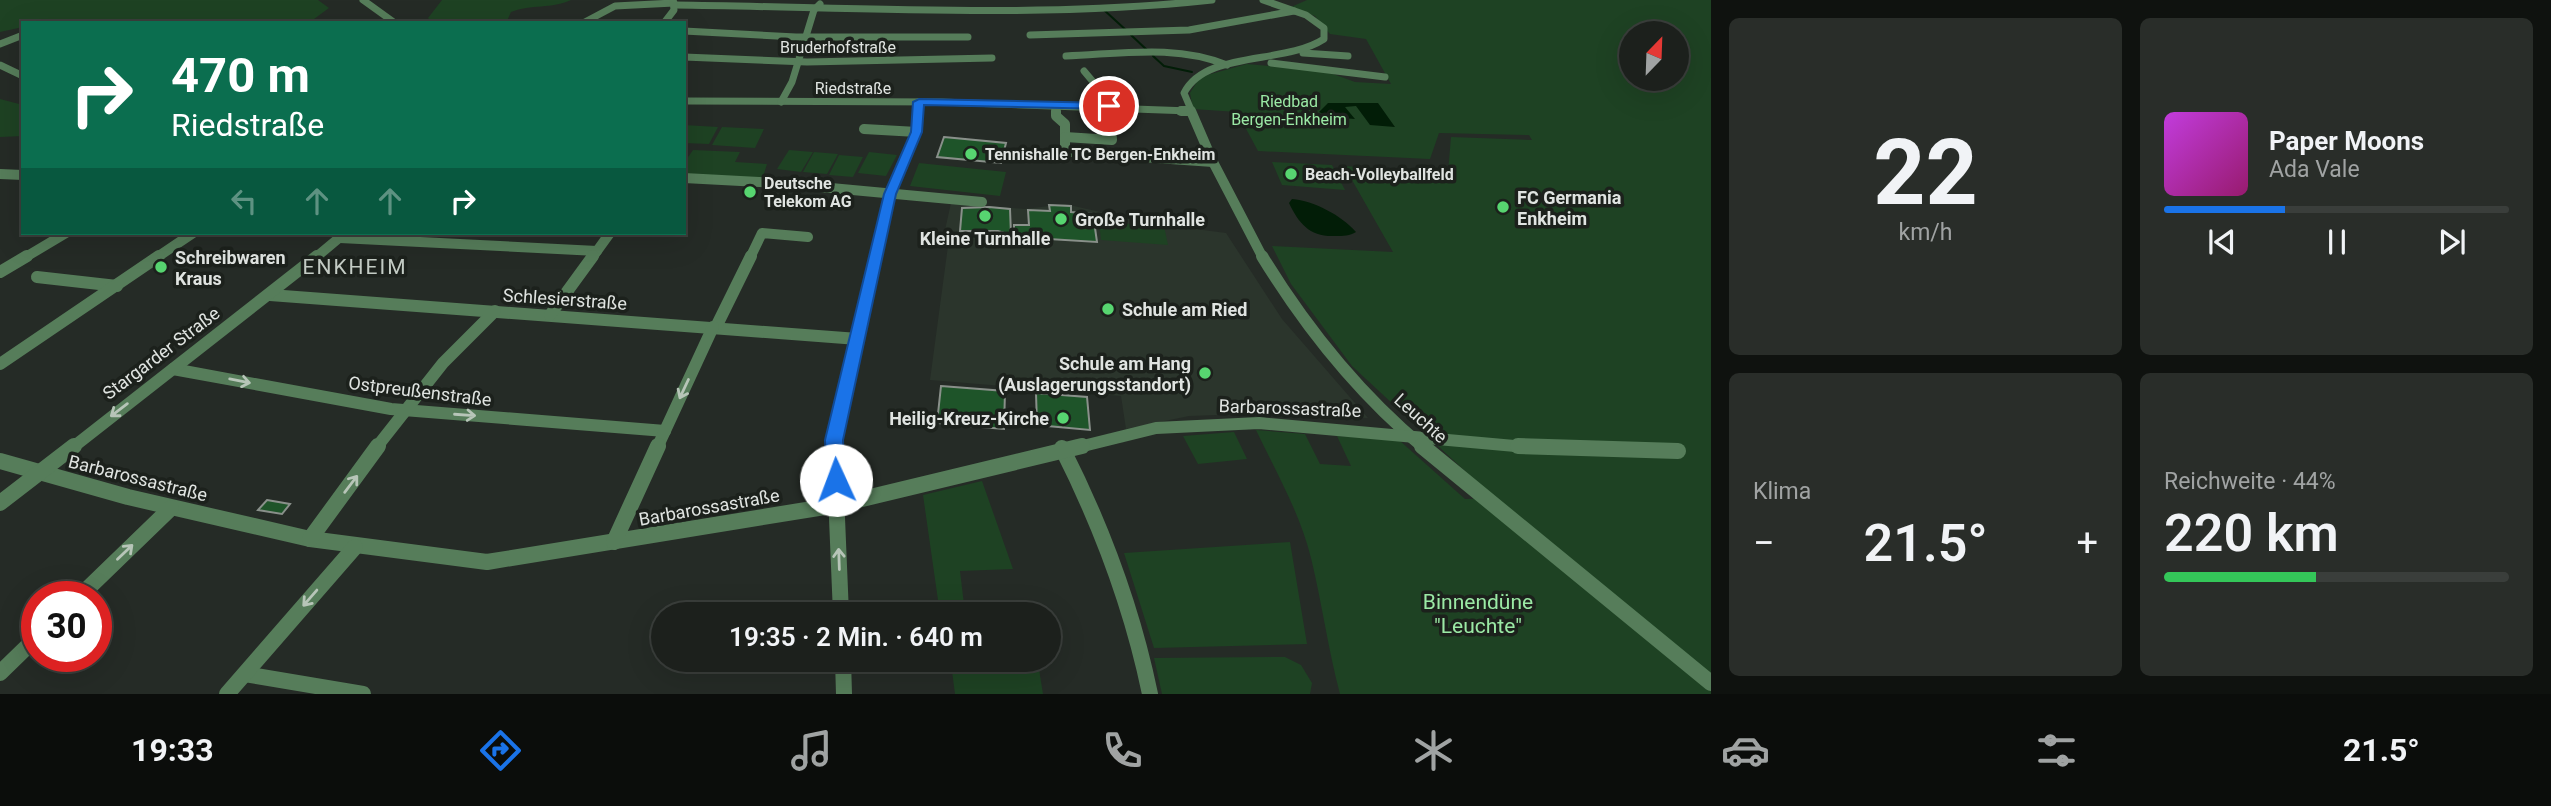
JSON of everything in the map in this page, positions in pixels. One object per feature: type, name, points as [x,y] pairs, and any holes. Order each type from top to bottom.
[{"type":"street","points":[[363,0],[393,21]]},
{"type":"street","points":[[781,102],[792,82],[804,37],[816,7],[830,0]]},
{"type":"street","points":[[586,21],[598,12],[632,1],[816,7],[1016,9],[1158,6],[1212,0]]},
{"type":"street","points":[[1190,111],[1184,93],[1189,81],[1200,73],[1227,65],[1300,52],[1318,44],[1326,33],[1318,22],[1296,10],[1263,0]]},
{"type":"street","points":[[665,21],[674,3]]},
{"type":"street","points":[[1030,35],[1189,30],[1296,10]]},
{"type":"street","points":[[686,31],[804,37],[968,37]]},
{"type":"street","points":[[0,44],[21,36]]},
{"type":"street","points":[[1300,52],[1348,56]]},
{"type":"street","points":[[1066,56],[1188,54],[1209,57],[1227,65]]},
{"type":"street","name":"Bruderhofstraße","points":[[686,57],[796,62],[992,58]]},
{"type":"street","points":[[1246,62],[1323,66],[1385,77]]},
{"type":"street","points":[[0,65],[21,75]]},
{"type":"street","points":[[1084,71],[1110,102],[1109,106]]},
{"type":"street","name":"Riedstraße","points":[[686,101],[1057,104],[1190,111]]},
{"type":"street","points":[[841,602],[834,440],[890,194],[916,132],[919,102]]},
{"type":"street","points":[[1057,104],[1056,116],[1065,124],[1066,149],[1074,153],[1213,162]]},
{"type":"street","name":"Leuchte","points":[[1190,111],[1252,240],[1296,311],[1361,388],[1409,435],[1711,683]]},
{"type":"street","points":[[1065,137],[1112,140],[1111,127]]},
{"type":"street","points":[[864,130],[916,132]]},
{"type":"street","points":[[0,174],[21,175]]},
{"type":"street","points":[[686,178],[982,202]]},
{"type":"street","points":[[614,542],[762,233],[808,237]]},
{"type":"street","points":[[0,272],[63,235]]},
{"type":"street","points":[[0,364],[190,235]]},
{"type":"street","points":[[342,235],[597,251]]},
{"type":"street","name":"Stargarder Straße","points":[[0,503],[270,295],[342,235]]},
{"type":"street","points":[[550,315],[609,235]]},
{"type":"street","points":[[37,276],[117,286]]},
{"type":"street","name":"Schlesierstraße","points":[[270,295],[858,339]]},
{"type":"street","points":[[310,539],[448,355],[495,311]]},
{"type":"street","name":"Ostpreußenstraße","points":[[173,369],[405,410],[665,431]]},
{"type":"street","name":"Barbarossastraße","points":[[0,461],[171,508],[310,539],[355,547],[487,562],[837,505],[1062,448],[1156,428],[1243,422],[1554,449],[1678,451]]},
{"type":"street","points":[[1062,448],[1094,509],[1117,575],[1150,694]]},
{"type":"street","points":[[96,581],[171,508]]},
{"type":"street","points":[[227,694],[355,547]]},
{"type":"street","points":[[0,673],[21,653]]},
{"type":"street","points":[[843,672],[844,694]]},
{"type":"street","points":[[245,674],[363,694]]},
{"type":"shaded area","points":[[1328,103],[1378,103],[1395,127],[1370,125],[1356,106],[1345,107],[1355,119],[1330,117],[1319,112]]},
{"type":"shaded area","points":[[1292,199],[1327,210],[1356,232],[1326,236],[1312,232],[1297,217],[1289,203]]},
{"type":"shaded area","name":"Schule am Ried","points":[[951,203],[1025,209],[1065,204],[1149,223],[1226,233],[1282,319],[1368,418],[1242,414],[1189,416],[1126,429],[1121,396],[930,380],[950,231],[945,230]]},
{"type":"green space","points":[[0,0],[318,0],[329,8],[314,19],[337,21],[21,21],[21,27],[0,32]]},
{"type":"green space","points":[[442,0],[571,0],[511,12],[507,21],[431,21],[428,18]]},
{"type":"green space","name":"Binnendüne \"Leuchte\"","points":[[1307,0],[1711,0],[1711,694],[1340,694],[1315,575],[1301,525],[1256,430],[1305,434],[1320,464],[1351,466],[1337,436],[1399,440],[1465,499],[1494,498],[1352,366],[1291,284],[1272,246],[1393,252],[1344,166],[1448,173],[1451,137],[1532,140],[1529,135],[1439,133],[1430,159],[1258,151],[1237,112],[1193,109],[1190,93],[1200,77],[1247,64],[1325,71],[1355,82],[1391,84],[1366,39],[1330,34],[1315,16],[1291,7]]},
{"type":"green space","points":[[0,99],[21,104],[21,136],[0,137]]},
{"type":"green space","points":[[686,125],[718,127],[709,144],[686,143]]},
{"type":"green space","points":[[722,127],[764,129],[755,148],[712,145]]},
{"type":"green space","points":[[693,150],[740,152],[735,162],[767,164],[762,180],[686,176],[686,160]]},
{"type":"green space","points":[[789,150],[813,152],[801,172],[777,169]]},
{"type":"green space","points":[[814,152],[838,154],[827,174],[803,172]]},
{"type":"green space","points":[[869,152],[897,155],[886,176],[858,173]]},
{"type":"green space","points":[[839,155],[863,157],[853,177],[829,175]]},
{"type":"green space","name":"Riedbad Bergen-Enkheim","points":[[1272,162],[1332,165],[1345,190],[1282,185]]},
{"type":"green space","points":[[919,163],[1006,172],[1000,196],[910,186]]},
{"type":"green space","points":[[1099,222],[1164,226],[1168,245],[1101,240]]},
{"type":"green space","points":[[1234,432],[1247,459],[1198,464],[1183,436]]},
{"type":"green space","points":[[982,481],[1013,569],[960,571],[964,602],[938,602],[923,495]]},
{"type":"green space","points":[[1290,542],[1307,644],[1154,648],[1124,553]]},
{"type":"green space","points":[[1285,657],[1301,665],[1312,683],[1310,694],[1162,694],[1154,658]]},
{"type":"green space","points":[[952,672],[1039,672],[1043,694],[955,694]]},
{"type":"building","name":"Tennishalle TC Bergen-Enkheim","points":[[944,137],[1006,143],[1001,163],[937,157]]},
{"type":"building","name":"Große Turnhalle","points":[[1049,205],[1071,206],[1071,212],[1093,214],[1097,242],[1014,237],[1014,225],[1029,225],[1028,210],[1050,211]]},
{"type":"building","name":"Kleine Turnhalle","points":[[962,208],[1010,209],[1011,235],[998,231],[960,231]]},
{"type":"building","points":[[941,386],[1005,391],[1004,429],[969,426],[970,417],[953,416],[952,424],[937,423]]},
{"type":"building","name":"Heilig-Kreuz-Kirche","points":[[1036,393],[1087,397],[1090,430],[1037,425]]},
{"type":"building","points":[[267,500],[290,504],[282,514],[258,510]]},
{"type":"waterway","points":[[1104,10],[1127,31]]},
{"type":"waterway","points":[[1131,35],[1147,50]]},
{"type":"waterway","points":[[1153,56],[1164,66],[1192,72]]},
{"type":"place","name":"Tennishalle TC Bergen-Enkheim","points":[[971,154]]},
{"type":"place","name":"Beach-Volleyballfeld","points":[[1291,174]]},
{"type":"place","name":"Deutsche Telekom AG","points":[[750,192]]},
{"type":"place","name":"FC Germania Enkheim","points":[[1503,207]]},
{"type":"place","name":"Kleine Turnhalle","points":[[985,216]]},
{"type":"place","name":"Große Turnhalle","points":[[1061,219]]},
{"type":"place","name":"Schreibwaren Kraus","points":[[161,267]]},
{"type":"place","name":"Schule am Ried","points":[[1108,309]]},
{"type":"place","name":"Schule am Hang (Auslagerungsstandort)","points":[[1205,373]]},
{"type":"place","name":"Heilig-Kreuz-Kirche","points":[[1063,418]]},
{"type":"district","name":"ENKHEIM","points":[[355,267]]},
{"type":"route","points":[[836,480],[834,440],[890,194],[916,132],[919,102],[1109,106]]}]
